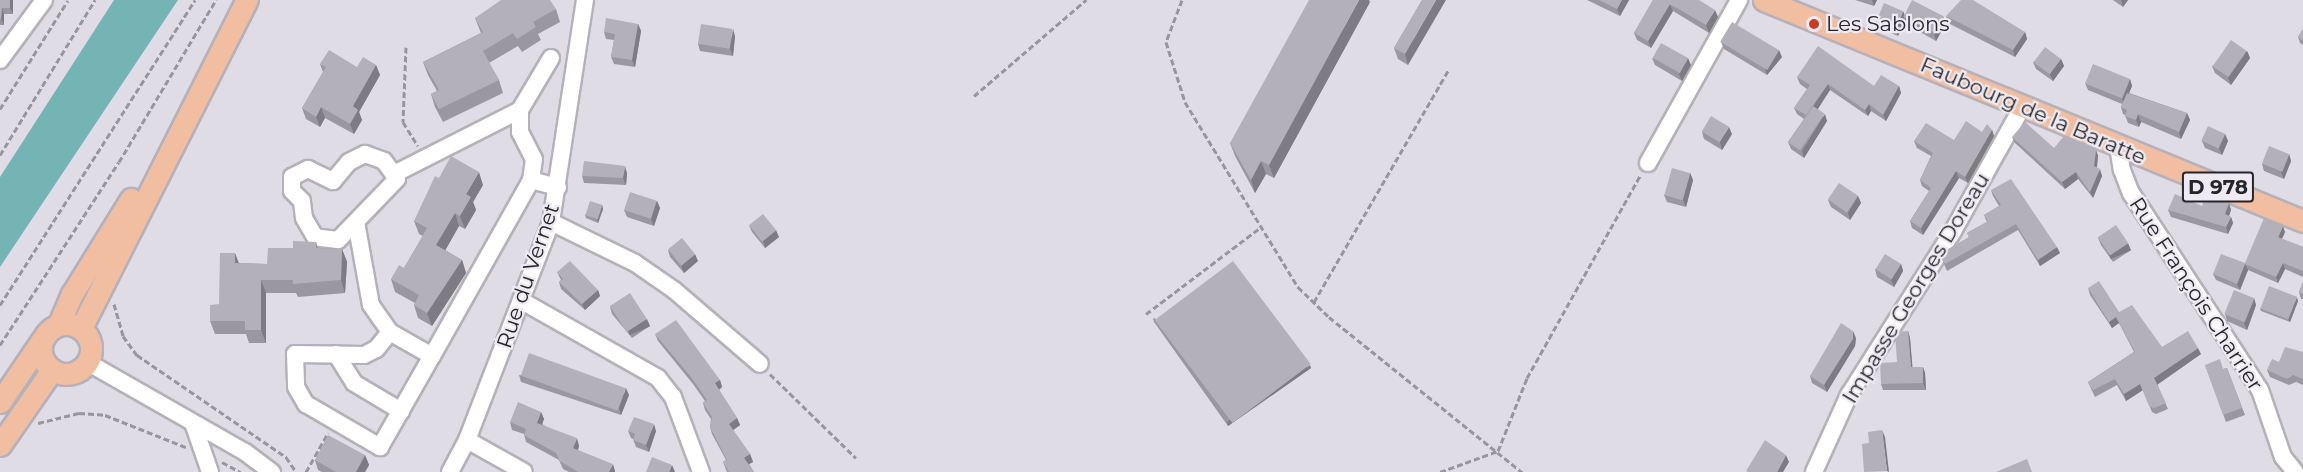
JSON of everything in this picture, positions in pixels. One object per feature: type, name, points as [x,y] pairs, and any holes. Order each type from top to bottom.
[{"type":"main road","points":[[81,328],[200,87],[247,0]]},
{"type":"main road","name":"Faubourg de la Baratte","points":[[1764,0],[2303,221]]},
{"type":"main road","points":[[0,402],[42,340],[59,324],[72,294],[200,87]]},
{"type":"main road","points":[[59,324],[81,328]]},
{"type":"main road","points":[[42,340],[42,357],[52,370],[75,373],[87,362],[92,348],[81,328]]},
{"type":"main road","points":[[0,445],[52,370]]},
{"type":"street","points":[[0,60],[44,0]]},
{"type":"street","name":"Rue du Vernet","points":[[450,472],[467,440],[551,222],[585,0]]},
{"type":"street","points":[[1648,163],[1739,0]]},
{"type":"street","points":[[390,332],[376,349],[364,355],[295,354],[296,387],[306,404],[381,447],[531,180],[534,159],[520,132],[520,110],[551,58]]},
{"type":"street","name":"Impasse Georges Doreau","points":[[1814,472],[1849,396],[1953,231],[2023,106]]},
{"type":"street","points":[[394,174],[520,110]]},
{"type":"street","name":"Rue François Charrier","points":[[2118,146],[2122,170],[2131,193],[2260,390],[2288,471]]},
{"type":"street","points":[[365,154],[384,161],[394,174],[397,179],[338,240],[315,237],[304,218],[302,201],[295,196],[290,185],[296,172],[308,169],[333,181],[349,162],[365,154]]},
{"type":"street","points":[[531,180],[558,188]]},
{"type":"street","points":[[356,222],[371,305],[390,332],[432,356]]},
{"type":"street","points":[[551,222],[645,270],[674,290],[760,364]]},
{"type":"street","points":[[522,301],[658,378],[673,397],[701,472]]},
{"type":"street","points":[[336,354],[354,383],[401,411]]},
{"type":"street","points":[[87,362],[245,452],[272,472]]},
{"type":"street","points":[[193,423],[210,472]]},
{"type":"street","points":[[467,440],[524,472]]},
{"type":"path","points":[[0,109],[68,0]]},
{"type":"path","points":[[0,155],[95,0]]},
{"type":"path","points":[[0,305],[195,0]]},
{"type":"path","points":[[0,345],[119,162],[216,0]]},
{"type":"path","points":[[974,96],[1086,0]]},
{"type":"path","points":[[1182,0],[1166,42],[1185,102],[1298,287],[1522,472]]},
{"type":"path","points":[[405,47],[404,122],[426,158]]},
{"type":"path","points":[[1314,302],[1449,69]]},
{"type":"path","points":[[1440,472],[1498,451],[1527,378],[1629,193],[1648,163]]},
{"type":"path","points":[[1146,314],[1261,227]]},
{"type":"path","points":[[114,296],[114,312],[123,336],[137,355],[286,457],[296,472]]},
{"type":"path","points":[[760,364],[856,458]]},
{"type":"path","points":[[29,427],[55,416],[105,415],[204,454],[240,472]]},
{"type":"path","points":[[306,472],[334,421]]},
{"type":"water","points":[[114,0],[178,0],[0,267],[0,177]]},
{"type":"building","points":[[0,0],[10,0],[10,8],[2,8],[1,19],[0,19]]},
{"type":"building","points":[[501,0],[550,0],[556,9],[533,22],[536,27],[517,39],[513,33],[483,51],[499,80],[439,109],[431,94],[439,90],[423,62],[483,32],[475,18]]},
{"type":"building","points":[[1309,0],[1359,0],[1269,165],[1261,161],[1251,180],[1230,143]]},
{"type":"building","points":[[1422,0],[1436,0],[1405,54],[1394,48]]},
{"type":"building","points":[[1599,0],[1622,0],[1617,9]]},
{"type":"building","points":[[1653,0],[1699,0],[1715,10],[1706,25],[1670,4],[1648,41],[1634,33]]},
{"type":"building","points":[[1912,0],[1943,16],[1935,33],[1903,17]]},
{"type":"building","points":[[1961,0],[1973,0],[2025,32],[2013,50],[1946,16]]},
{"type":"building","points":[[1884,3],[1903,11],[1896,30],[1876,21]]},
{"type":"building","points":[[606,18],[638,24],[632,60],[611,57],[615,34],[604,32]]},
{"type":"building","points":[[1732,22],[1779,50],[1767,70],[1720,42]]},
{"type":"building","points":[[701,24],[733,29],[729,49],[698,44]]},
{"type":"building","points":[[2303,29],[2303,41],[2298,37]]},
{"type":"building","points":[[2231,40],[2247,51],[2228,77],[2213,66]]},
{"type":"building","points":[[1661,43],[1688,58],[1680,73],[1653,58]]},
{"type":"building","points":[[1818,46],[1874,86],[1881,75],[1899,86],[1883,115],[1869,104],[1865,110],[1828,84],[1806,115],[1794,108],[1810,85],[1797,77]]},
{"type":"building","points":[[2045,47],[2061,59],[2050,74],[2034,62]]},
{"type":"building","points":[[329,50],[357,67],[363,57],[376,65],[353,106],[358,110],[350,124],[321,107],[316,117],[302,108],[326,67],[320,64]]},
{"type":"building","points":[[2093,64],[2130,79],[2122,98],[2085,83]]},
{"type":"building","points":[[2127,93],[2187,113],[2179,132],[2138,114],[2136,120],[2125,116],[2127,110],[2121,107]]},
{"type":"building","points":[[1813,106],[1825,114],[1800,150],[1788,142]]},
{"type":"building","points":[[1711,116],[1729,127],[1720,142],[1702,131]]},
{"type":"building","points":[[1966,121],[1982,132],[1987,124],[1992,130],[1965,177],[1956,171],[1921,228],[1910,221],[1931,188],[1920,180],[1933,153],[1914,141],[1926,123],[1954,140]]},
{"type":"building","points":[[2025,122],[2054,148],[2064,136],[2096,150],[2094,166],[2100,169],[2090,192],[2076,172],[2062,182],[2012,137]]},
{"type":"building","points":[[2208,126],[2225,134],[2218,149],[2201,141]]},
{"type":"building","points":[[2269,146],[2289,154],[2282,172],[2262,164]]},
{"type":"building","points":[[451,156],[479,172],[466,194],[471,197],[460,216],[455,213],[436,245],[462,260],[427,313],[414,305],[419,295],[391,279],[399,265],[404,268],[427,228],[414,221],[435,176],[439,178]]},
{"type":"building","points":[[584,161],[625,166],[623,178],[582,176]]},
{"type":"building","points":[[1672,168],[1690,173],[1683,200],[1664,195]]},
{"type":"building","points":[[2011,179],[2057,247],[2038,260],[2016,224],[1945,264],[1942,259],[1948,249],[1969,237],[1967,233],[1988,221],[1984,215],[2001,205],[1991,190]]},
{"type":"building","points":[[1839,183],[1858,196],[1847,212],[1828,200]]},
{"type":"building","points":[[630,192],[657,201],[651,219],[624,210]]},
{"type":"building","points":[[2175,194],[2202,206],[2206,194],[2229,203],[2225,214],[2231,217],[2226,227],[2168,210]]},
{"type":"building","points":[[590,201],[602,205],[598,219],[585,215]]},
{"type":"building","points":[[763,214],[776,230],[762,242],[749,225]]},
{"type":"building","points":[[2264,218],[2283,226],[2278,237],[2303,247],[2303,271],[2283,263],[2276,277],[2245,264],[2237,284],[2213,274],[2221,254],[2245,263]]},
{"type":"building","points":[[2116,225],[2128,243],[2110,256],[2098,237]]},
{"type":"building","points":[[682,238],[695,254],[681,266],[668,249]]},
{"type":"building","points":[[293,241],[316,242],[316,248],[342,249],[341,280],[293,284],[293,280],[261,280],[261,330],[245,330],[245,321],[210,321],[210,305],[219,304],[220,253],[235,253],[235,263],[267,264],[268,248],[293,248]]},
{"type":"building","points":[[1885,254],[1901,264],[1892,279],[1875,269]]},
{"type":"building","points":[[570,261],[598,290],[582,304],[559,282],[563,279],[557,272]]},
{"type":"building","points":[[1233,261],[1311,364],[1232,423],[1155,320]]},
{"type":"building","points":[[2099,281],[2119,312],[2132,305],[2162,347],[2188,331],[2198,348],[2154,378],[2166,403],[2154,408],[2149,406],[2140,384],[2124,394],[2115,379],[2093,390],[2088,382],[2135,352],[2116,317],[2109,322],[2088,288]]},
{"type":"building","points":[[2303,282],[2303,294],[2299,292]]},
{"type":"building","points":[[2269,286],[2297,297],[2288,319],[2260,308]]},
{"type":"building","points":[[2234,290],[2254,298],[2245,322],[2224,314]]},
{"type":"building","points":[[630,293],[647,319],[627,332],[610,306]]},
{"type":"building","points":[[676,320],[720,380],[715,383],[737,418],[729,424],[750,454],[744,458],[754,472],[729,472],[723,462],[727,460],[710,427],[712,417],[703,403],[707,400],[655,334]]},
{"type":"building","points":[[1841,323],[1853,331],[1853,339],[1824,385],[1810,376]]},
{"type":"building","points":[[1908,331],[1911,367],[1923,367],[1923,383],[1881,384],[1880,363],[1897,362],[1895,332]]},
{"type":"building","points":[[2285,347],[2303,352],[2303,379],[2293,375],[2287,379],[2267,370],[2272,359],[2279,362]]},
{"type":"building","points":[[529,353],[626,388],[618,411],[521,376]]},
{"type":"building","points":[[2220,359],[2223,369],[2227,368],[2242,408],[2223,415],[2205,365]]},
{"type":"building","points":[[518,402],[541,412],[537,423],[577,438],[573,448],[613,464],[609,472],[578,472],[560,461],[556,453],[524,435],[526,429],[510,422]]},
{"type":"building","points":[[634,417],[654,424],[646,445],[633,440],[635,434],[628,431]]},
{"type":"building","points":[[1882,430],[1887,471],[1864,472],[1862,444],[1869,443],[1868,432]]},
{"type":"building","points":[[328,435],[365,455],[356,472],[336,472],[315,460]]},
{"type":"building","points":[[1765,440],[1786,455],[1777,472],[1746,471]]},
{"type":"building","points":[[652,457],[672,465],[669,472],[646,472]]},
{"type":"building","points":[[2027,459],[2032,472],[1996,472]]},
{"type":"place","name":"Les Sablons","points":[[1814,24]]}]
